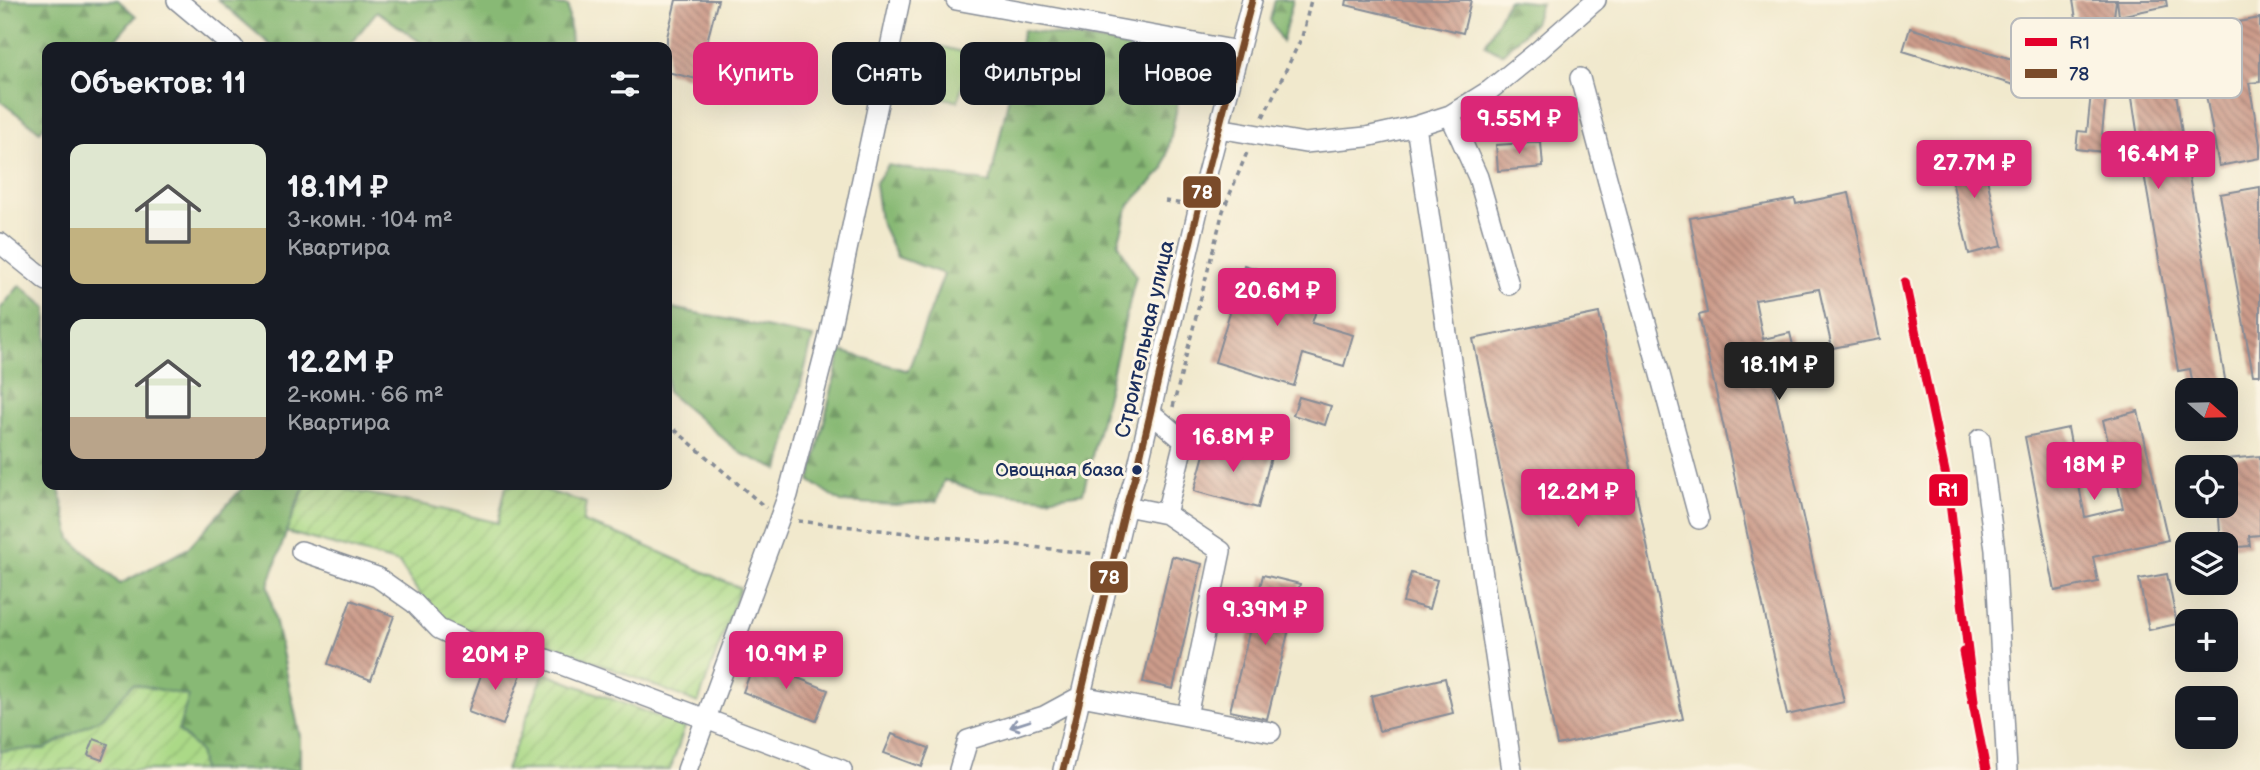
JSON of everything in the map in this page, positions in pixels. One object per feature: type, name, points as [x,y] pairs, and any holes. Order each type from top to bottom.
[{"type":"street","points":[[177,0],[227,42]]},
{"type":"street","points":[[687,770],[788,495],[828,340],[900,0]]},
{"type":"street","points":[[956,0],[1239,51]]},
{"type":"street","name":"Строительная улица","points":[[1063,770],[1218,128],[1252,0]]},
{"type":"street","points":[[1218,128],[1305,143],[1366,137],[1416,127],[1450,115],[1490,90],[1595,0]]},
{"type":"street","points":[[1580,78],[1699,519]]},
{"type":"street","points":[[1450,115],[1478,177],[1509,285]]},
{"type":"street","points":[[1416,127],[1512,770]]},
{"type":"street","points":[[0,243],[42,275]]},
{"type":"street","points":[[1151,413],[1184,441],[1166,514]]},
{"type":"street","points":[[1980,439],[1995,550],[2007,770]]},
{"type":"street","points":[[1126,506],[1166,514],[1221,551],[1188,716]]},
{"type":"street","points":[[301,551],[377,577],[414,603],[439,629],[478,647],[546,660],[842,770]]},
{"type":"street","points":[[959,770],[968,740],[1044,716],[1081,696],[1271,732]]},
{"type":"path","points":[[1168,427],[1223,211],[1254,135],[1302,37],[1311,0]]},
{"type":"path","points":[[672,427],[779,519],[1114,556]]},
{"type":"green space","points":[[0,0],[118,0],[136,16],[113,42],[42,42],[40,131],[0,101]]},
{"type":"green space","points":[[218,0],[507,0],[568,6],[571,42],[420,42],[377,11],[352,42],[267,42]]},
{"type":"green space","points":[[1275,0],[1293,0],[1282,42],[1270,20]]},
{"type":"green space","points":[[1508,0],[1541,3],[1534,23],[1502,54],[1485,45]]},
{"type":"green space","points":[[1023,30],[1119,44],[1119,105],[1177,105],[1164,169],[1129,205],[1118,243],[1136,276],[1083,493],[1046,498],[977,491],[944,480],[937,501],[896,505],[841,502],[810,481],[841,351],[908,371],[944,274],[897,257],[880,221],[875,184],[888,165],[990,183],[1007,105],[1105,105],[1105,42],[1020,42]]},
{"type":"green space","points":[[946,48],[960,51],[958,101],[946,99]]},
{"type":"green space","points":[[20,285],[42,304],[42,490],[59,490],[71,539],[120,584],[187,549],[240,490],[303,490],[268,586],[300,736],[300,770],[202,770],[199,751],[134,684],[103,717],[45,749],[0,751],[0,309]]},
{"type":"green space","points":[[672,308],[813,337],[779,470],[742,454],[672,396]]},
{"type":"green space","points":[[304,490],[349,490],[498,523],[505,490],[544,490],[586,503],[583,522],[626,537],[740,588],[698,703],[552,645],[496,641],[443,621],[424,601],[399,563],[286,532]]},
{"type":"green space","points":[[544,673],[685,727],[670,770],[506,770]]},
{"type":"green space","points":[[133,684],[189,696],[178,730],[199,751],[202,770],[0,770],[0,751],[45,749],[103,717]]},
{"type":"building","points":[[676,0],[718,0],[707,42],[693,42],[693,78],[672,73],[672,42],[667,42]]},
{"type":"building","points":[[1347,0],[1471,0],[1463,33],[1346,5]]},
{"type":"building","points":[[2073,0],[2116,0],[2114,17],[2076,18]]},
{"type":"building","points":[[2117,0],[2166,0],[2167,6],[2119,16]]},
{"type":"building","points":[[2260,18],[2260,82],[2249,83],[2260,158],[2219,166],[2206,98],[2242,98],[2242,21]]},
{"type":"building","points":[[1910,28],[2011,59],[2011,84],[1903,51]]},
{"type":"building","points":[[2090,98],[2106,98],[2102,134],[2138,137],[2132,98],[2177,98],[2225,378],[2192,378],[2190,369],[2178,371],[2141,156],[2076,149],[2078,131],[2087,132]]},
{"type":"building","points":[[1541,142],[1543,167],[1498,171],[1496,145]]},
{"type":"building","points":[[1980,147],[2002,246],[1969,254],[1946,155]]},
{"type":"building","points":[[2260,187],[2260,375],[2253,375],[2220,194]]},
{"type":"building","points":[[1849,193],[1880,339],[1832,348],[1819,289],[1755,300],[1763,339],[1790,333],[1796,358],[1769,364],[1844,702],[1787,715],[1699,315],[1707,313],[1690,218],[1795,199],[1796,204]]},
{"type":"building","points":[[1244,265],[1323,289],[1312,323],[1353,335],[1344,366],[1303,354],[1294,386],[1215,362]]},
{"type":"building","points":[[1599,313],[1683,719],[1557,745],[1473,339]]},
{"type":"building","points":[[1299,397],[1331,406],[1325,425],[1293,415]]},
{"type":"building","points":[[2138,411],[2168,540],[2093,557],[2098,582],[2055,591],[2025,437],[2068,428],[2085,517],[2123,508],[2103,420]]},
{"type":"building","points":[[1208,440],[1271,457],[1258,508],[1194,491]]},
{"type":"building","points":[[2260,456],[2260,535],[2249,536],[2250,546],[2238,547],[2238,532],[2220,532],[2219,518],[2238,518],[2238,458]]},
{"type":"building","points":[[1172,556],[1202,564],[1173,689],[1143,682]]},
{"type":"building","points":[[1411,573],[1437,580],[1429,609],[1403,602]]},
{"type":"building","points":[[2167,574],[2175,624],[2149,630],[2139,579]]},
{"type":"building","points":[[1263,575],[1300,584],[1267,719],[1230,711]]},
{"type":"building","points":[[351,600],[394,616],[371,680],[328,664]]},
{"type":"building","points":[[486,661],[522,671],[503,725],[468,712]]},
{"type":"building","points":[[755,661],[828,690],[816,721],[743,692]]},
{"type":"building","points":[[1445,678],[1453,713],[1379,731],[1371,696]]},
{"type":"building","points":[[892,734],[929,748],[922,767],[884,753]]},
{"type":"building","points":[[94,739],[108,744],[102,760],[88,755]]},
{"type":"transit line","name":"78","points":[[1063,770],[1202,193],[1252,0]]},
{"type":"transit line","name":"R1","points":[[1905,282],[1948,486],[1974,701]]},
{"type":"transit line","name":"R1","points":[[1963,652],[1986,770]]},
{"type":"place","name":"Овощная база","points":[[1137,470]]}]
